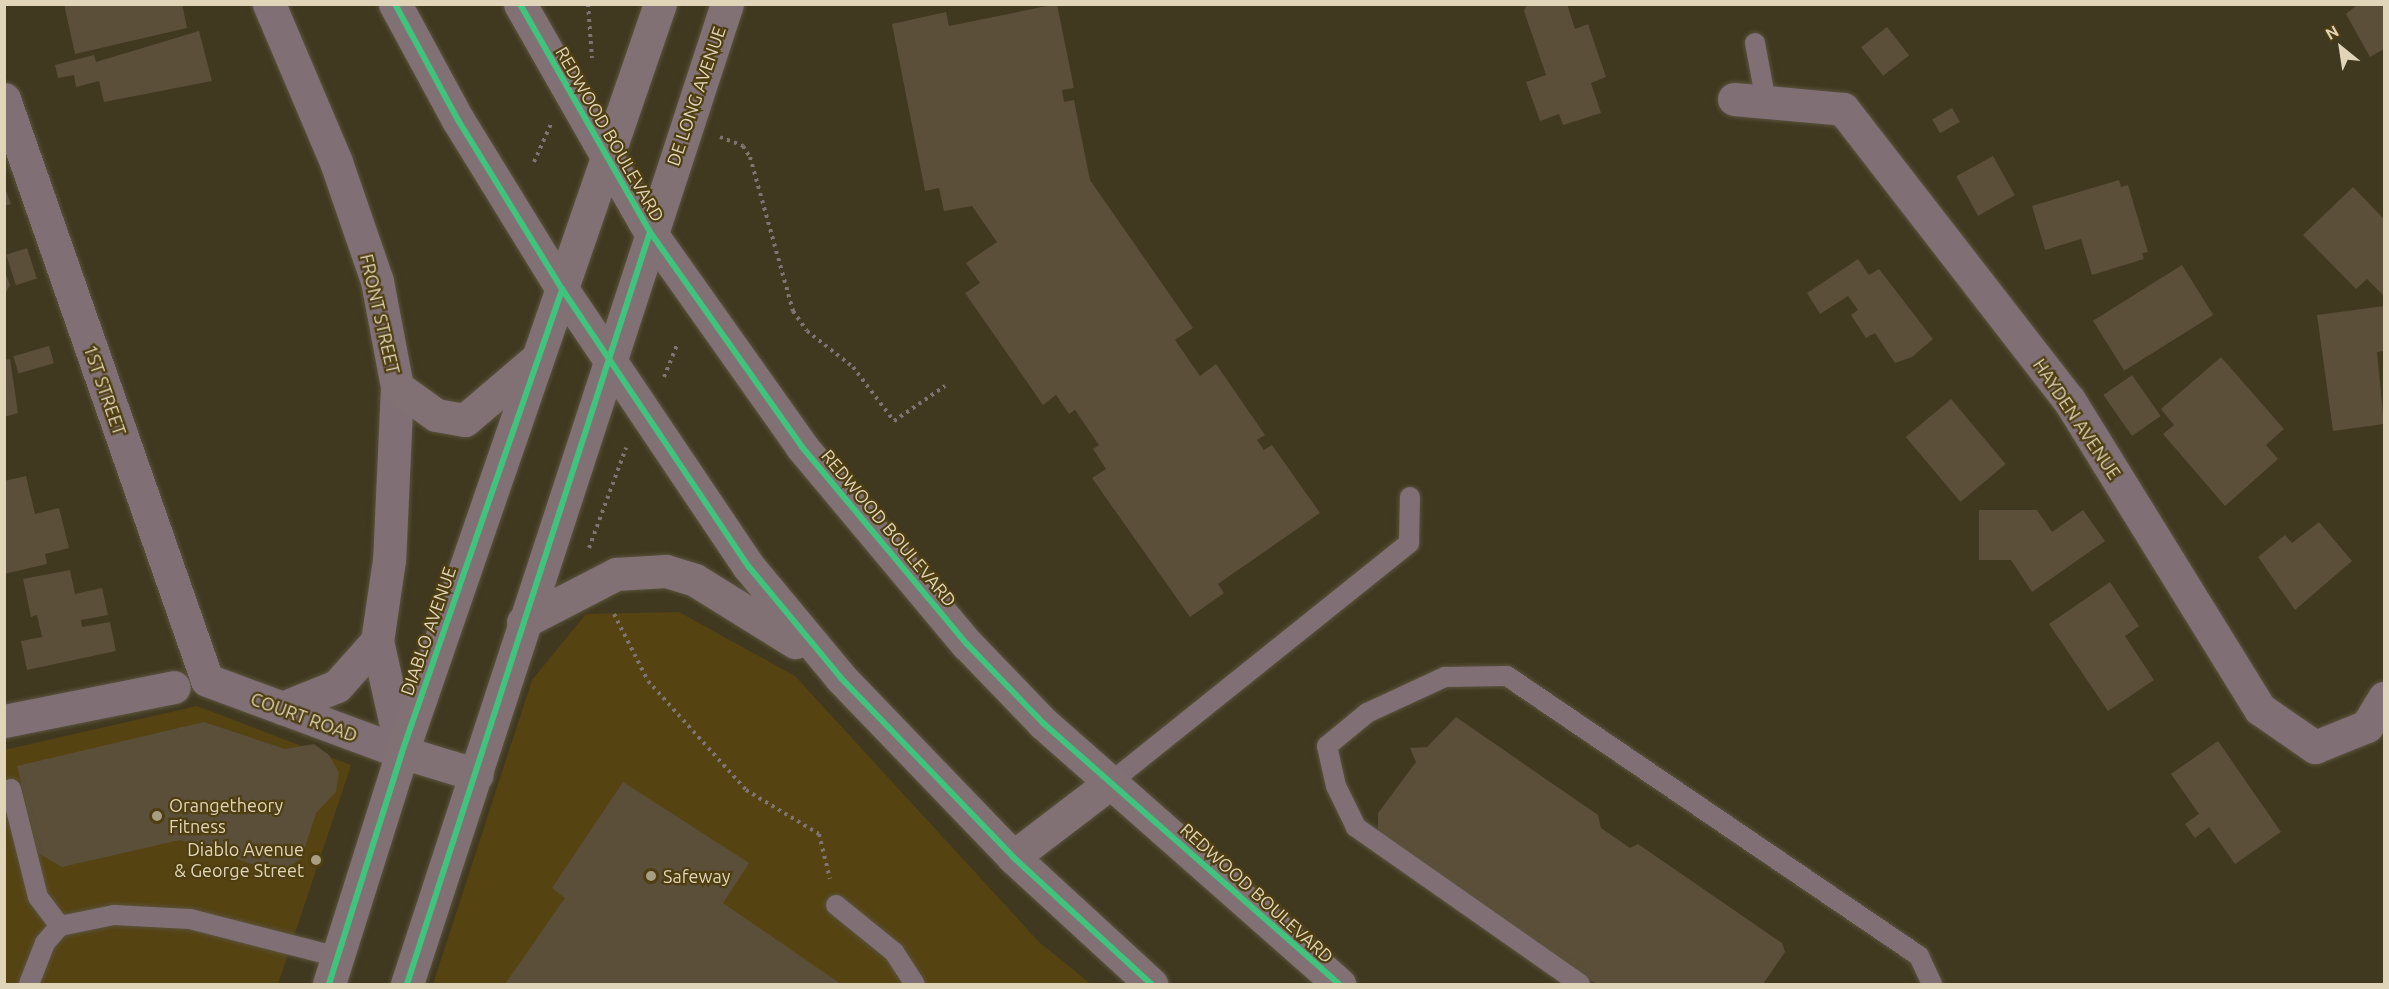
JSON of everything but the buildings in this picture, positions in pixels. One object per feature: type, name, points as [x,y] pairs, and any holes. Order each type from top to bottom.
[{"type":"main road","points":[[395,4],[458,120],[562,289],[750,567],[841,678],[1013,856],[1151,984]]},
{"type":"main road","name":"REDWOOD BOULEVARD","points":[[520,4],[608,163],[650,232],[802,447],[967,644],[1111,782],[1339,984]]},
{"type":"main road","points":[[562,289],[608,163],[660,4]]},
{"type":"main road","name":"DE LONG AVENUE","points":[[608,358],[727,4]]},
{"type":"main road","name":"DIABLO AVENUE","points":[[333,971],[402,752],[562,289]]},
{"type":"main road","points":[[407,984],[477,775],[523,622],[608,358]]},
{"type":"main road","points":[[397,387],[436,415],[465,420],[537,359]]},
{"type":"main road","points":[[523,622],[616,574],[666,570],[696,580],[764,619],[841,678]]},
{"type":"main road","points":[[402,752],[477,775]]},
{"type":"main road","points":[[1013,856],[1111,782]]},
{"type":"street","name":"FRONT STREET","points":[[269,4],[336,162],[369,259],[397,387],[389,560],[377,640],[402,752]]},
{"type":"street","name":"1ST STREET","points":[[4,99],[207,680]]},
{"type":"street","name":"HAYDEN AVENUE","points":[[1750,100],[1843,109],[2069,400],[2260,709],[2315,747],[2367,726],[2385,698]]},
{"type":"street","points":[[282,708],[337,686],[377,640]]},
{"type":"street","name":"COURT ROAD","points":[[207,680],[402,752]]},
{"type":"street","points":[[4,720],[174,687]]},
{"type":"lane","points":[[1750,100],[1755,43]]},
{"type":"lane","points":[[1111,782],[1409,543],[1410,497]]},
{"type":"lane","points":[[1580,984],[1356,827],[1335,786],[1327,746],[1368,713],[1445,677],[1507,676],[1919,956],[1932,984]]},
{"type":"lane","points":[[11,789],[38,897],[60,926]]},
{"type":"lane","points":[[836,905],[894,952],[915,984]]},
{"type":"lane","points":[[29,984],[45,943],[60,926],[114,915],[190,919],[333,971]]},
{"type":"path","points":[[588,4],[597,69]]},
{"type":"path","points":[[534,162],[552,123]]},
{"type":"path","points":[[716,136],[743,146],[750,157],[793,311],[807,331],[853,367],[894,421],[945,386]]},
{"type":"path","points":[[661,383],[678,343]]},
{"type":"path","points":[[588,553],[626,448]]},
{"type":"path","points":[[610,606],[648,681],[746,790],[819,834],[836,905]]},
{"type":"shaded area","points":[[679,612],[795,676],[1039,942],[1091,984],[433,984],[532,680],[586,614]]},
{"type":"shaded area","points":[[197,706],[351,765],[278,984],[5,984],[4,750]]},
{"type":"cycle path","points":[[395,4],[458,120],[562,289],[749,567],[841,678],[1013,857],[1151,984]]},
{"type":"cycle path","points":[[520,4],[650,232],[802,447],[967,644],[1043,723],[1339,984]]},
{"type":"cycle path","points":[[407,984],[650,232]]},
{"type":"cycle path","points":[[329,984],[402,752],[562,289]]},
{"type":"place","name":"Orangetheory Fitness","points":[[157,816]]},
{"type":"place","name":"Diablo Avenue & George Street","points":[[316,860]]},
{"type":"place","name":"Safeway","points":[[651,876]]}]
